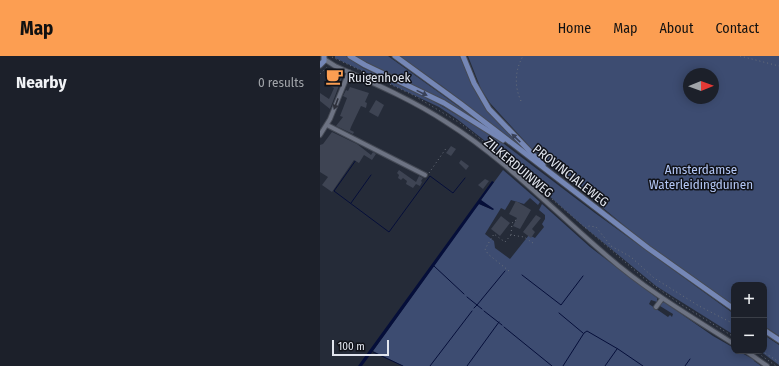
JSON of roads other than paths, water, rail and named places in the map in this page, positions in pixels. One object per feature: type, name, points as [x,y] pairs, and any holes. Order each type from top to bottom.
[{"type":"main road","points":[[350,56],[365,66],[444,103],[519,148]]},
{"type":"main road","name":"PROVINCIALEWEG","points":[[395,56],[519,148],[648,248],[731,308]]},
{"type":"main road","points":[[463,56],[474,83],[489,109],[554,176]]},
{"type":"main road","points":[[767,332],[779,340]]},
{"type":"street","name":"ZILKERDUINWEG","points":[[325,62],[409,100],[447,122],[473,141],[607,257],[662,299],[731,342]]},
{"type":"street","points":[[320,135],[327,125],[349,72]]},
{"type":"street","points":[[327,125],[426,174]]},
{"type":"street","points":[[656,307],[662,299]]},
{"type":"street","points":[[750,354],[767,366]]},
{"type":"waterway","points":[[356,160],[334,191],[389,232],[430,176],[453,193],[465,178]]},
{"type":"waterway","points":[[351,203],[371,175]]},
{"type":"waterway","points":[[434,266],[464,294]]},
{"type":"waterway","points":[[482,309],[477,305],[505,271]]},
{"type":"waterway","points":[[522,275],[561,305],[583,276]]},
{"type":"waterway","points":[[467,297],[477,305],[474,308]]},
{"type":"waterway","points":[[430,366],[472,311]]},
{"type":"waterway","points":[[484,311],[502,325]]},
{"type":"waterway","points":[[559,313],[583,333]]},
{"type":"waterway","points":[[467,366],[499,322]]},
{"type":"waterway","points":[[504,327],[552,366]]},
{"type":"waterway","points":[[563,366],[584,333],[587,331],[643,366]]},
{"type":"waterway","points":[[605,366],[617,349]]},
{"type":"waterway","points":[[373,352],[403,366]]},
{"type":"waterway","points":[[685,366],[690,359]]},
{"type":"place","name":"Ruigenhoek","points":[[335,77]]},
{"type":"park label","name":"Amsterdamse Waterleidingduinen","points":[[701,176]]}]
